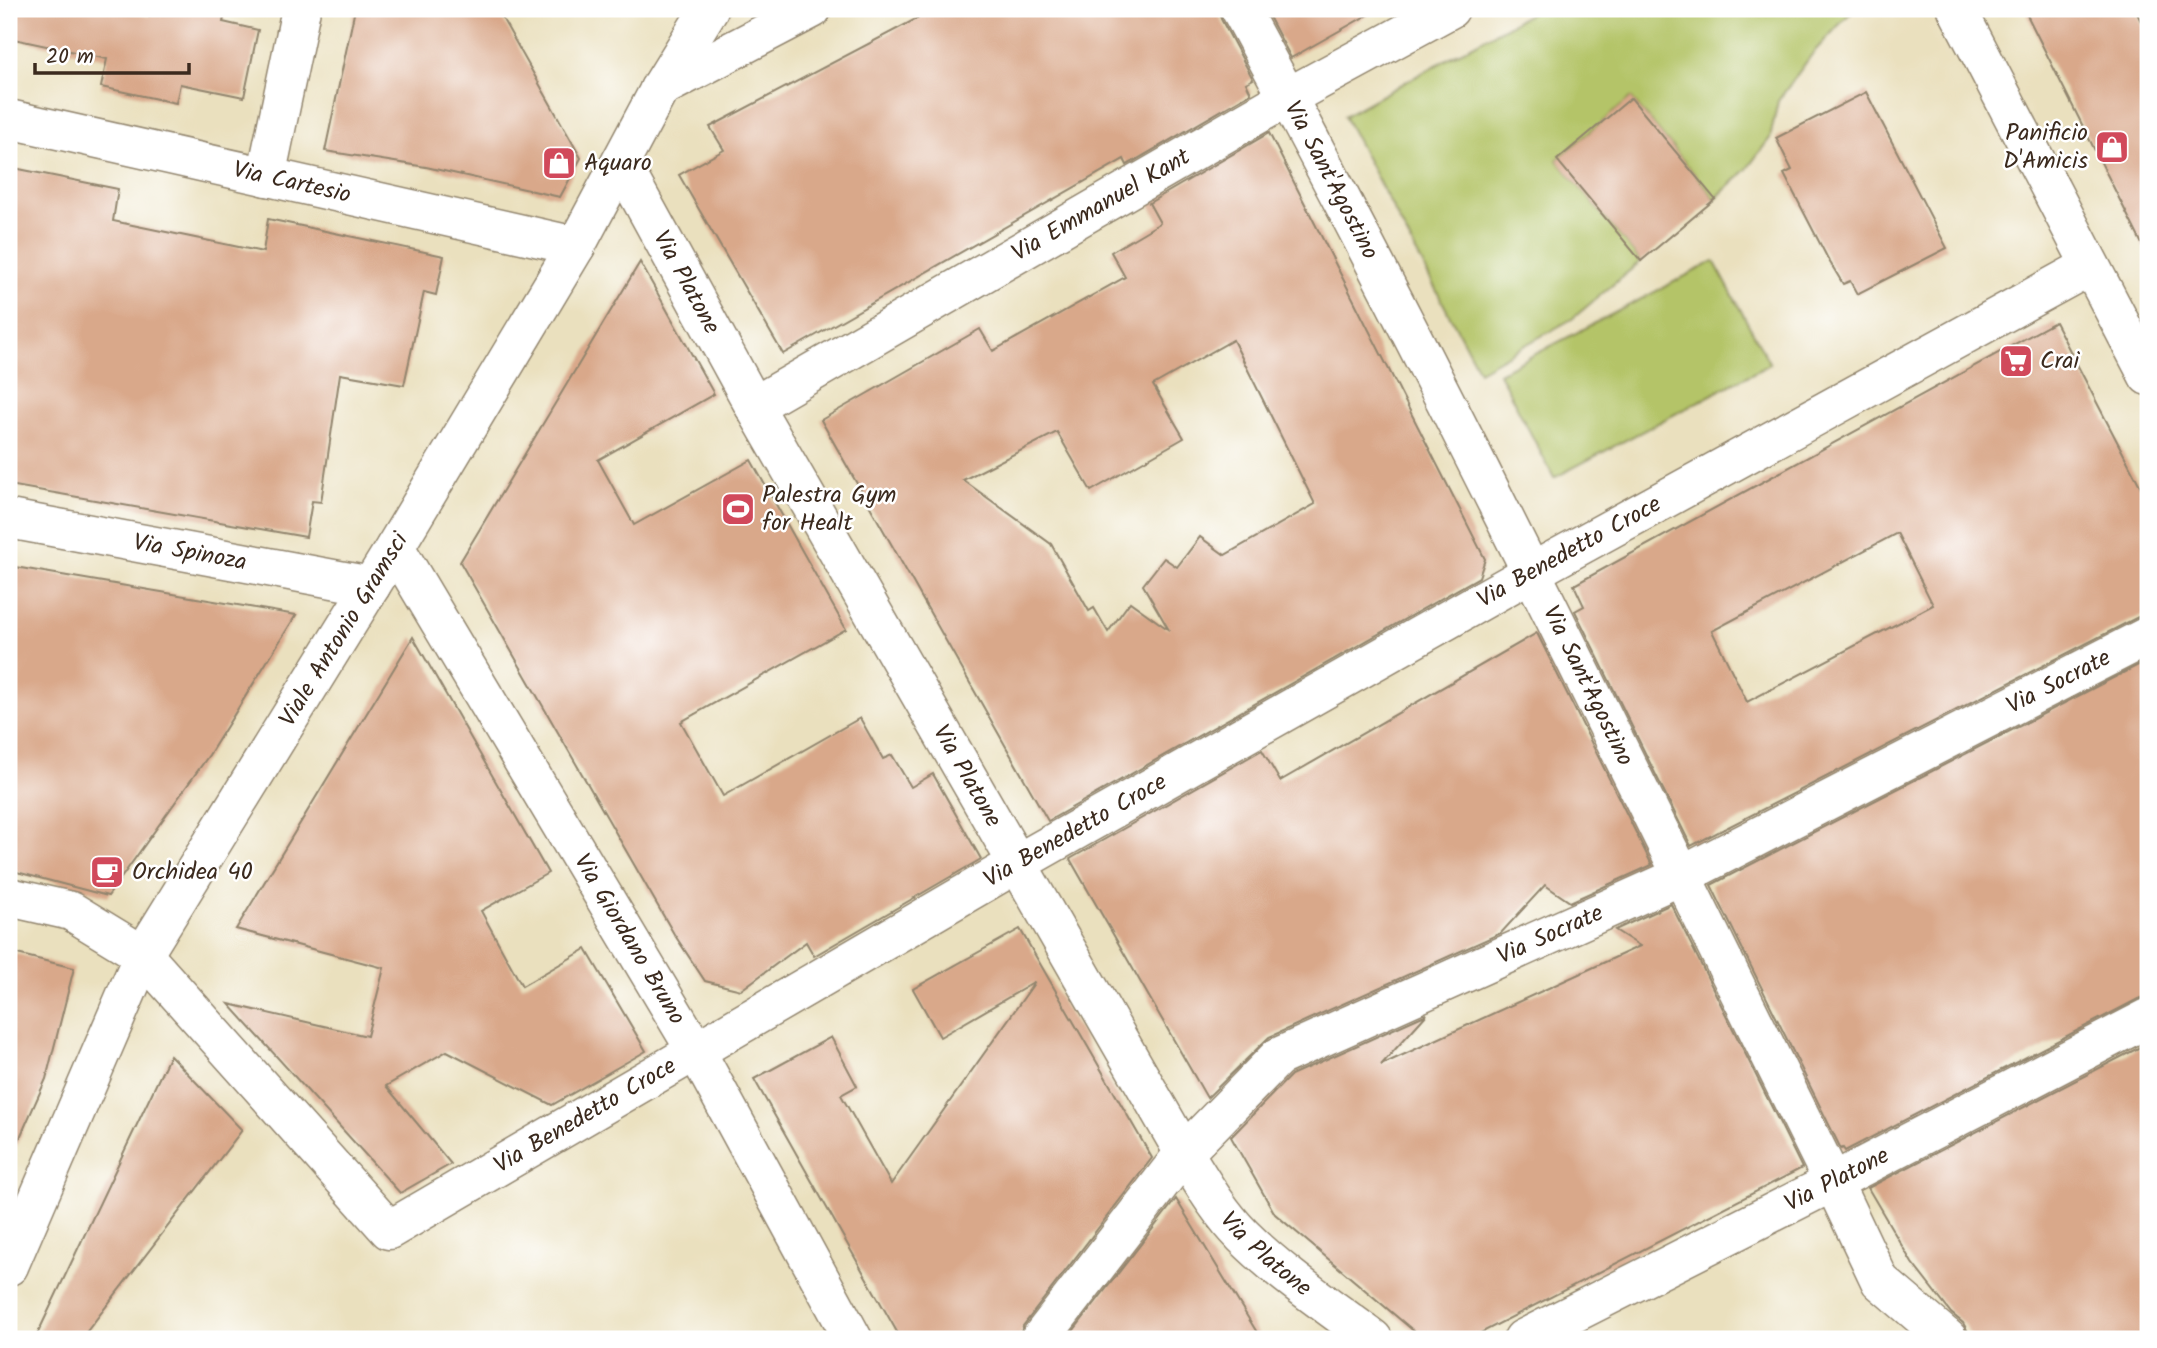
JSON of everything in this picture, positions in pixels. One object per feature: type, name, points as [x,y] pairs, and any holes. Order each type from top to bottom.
[{"type":"street","points":[[266,177],[301,9]]},
{"type":"street","name":"Viale Antonio Gramsci","points":[[9,1266],[143,955],[395,547],[576,246],[659,90],[709,9]]},
{"type":"street","points":[[659,90],[812,9]]},
{"type":"street","name":"Via Sant'Agostino","points":[[1240,9],[1532,572],[1880,1281],[1948,1339]]},
{"type":"street","name":"Via Emmanuel Kant","points":[[754,406],[1288,97],[1450,9]]},
{"type":"street","points":[[1957,9],[2148,376]]},
{"type":"street","name":"Via Cartesio","points":[[9,119],[576,246]]},
{"type":"street","name":"Via Platone","points":[[621,163],[754,406],[1211,1196],[1242,1236],[1373,1339]]},
{"type":"street","name":"Via Benedetto Croce","points":[[143,955],[389,1230],[1018,863],[1532,572],[2090,266]]},
{"type":"street","name":"Via Spinoza","points":[[9,519],[371,586]]},
{"type":"street","name":"Via Giordano Bruno","points":[[395,547],[696,1051],[853,1339]]},
{"type":"street","name":"Via Socrate","points":[[1040,1339],[1184,1153],[1278,1057],[1681,876],[2148,636]]},
{"type":"street","points":[[9,897],[71,911],[143,955]]},
{"type":"street","name":"Via Platone","points":[[1523,1339],[2148,1018]]},
{"type":"green space","points":[[1538,9],[1854,9],[1813,53],[1778,101],[1770,138],[1746,170],[1715,199],[1631,98],[1557,160],[1641,261],[1572,319],[1479,371],[1344,116]]},
{"type":"green space","points":[[1714,261],[1770,364],[1554,478],[1499,373]]},
{"type":"building","points":[[9,9],[112,9],[149,16],[151,9],[226,9],[223,22],[258,30],[244,97],[180,84],[176,103],[101,87],[107,59],[9,38]]},
{"type":"building","points":[[355,9],[497,9],[581,158],[560,197],[426,167],[325,151]]},
{"type":"building","points":[[935,9],[1218,9],[1253,79],[1246,83],[1251,93],[1127,165],[1124,159],[783,354],[679,175],[724,150],[710,127]]},
{"type":"building","points":[[1265,9],[1378,9],[1291,58]]},
{"type":"building","points":[[2024,9],[2135,9],[2148,36],[2148,256]]},
{"type":"building","points":[[1866,92],[1947,248],[1857,294],[1850,281],[1843,284],[1828,259],[1784,174],[1792,170],[1776,138]]},
{"type":"building","points":[[1631,98],[1715,199],[1641,261],[1557,160]]},
{"type":"building","points":[[1269,133],[1485,559],[1479,577],[1048,821],[821,420],[980,329],[993,351],[1125,277],[1111,252],[1160,223],[1149,203]],"holes":[[[1233,340],[1315,504],[1225,555],[1200,537],[1177,567],[1164,558],[1143,585],[1169,630],[1130,602],[1108,632],[1094,608],[1089,611],[1051,544],[963,480],[1057,432],[1091,491],[1184,438],[1153,385]]]},
{"type":"building","points":[[9,167],[118,189],[113,221],[263,252],[268,219],[444,256],[436,295],[424,292],[404,385],[340,374],[321,502],[312,501],[306,537],[9,485]]},
{"type":"building","points":[[640,262],[714,394],[598,460],[634,525],[751,460],[846,629],[681,722],[723,796],[860,718],[883,759],[892,755],[911,787],[933,774],[981,859],[814,956],[806,942],[741,990],[705,981],[674,934],[460,562]]},
{"type":"building","points":[[2055,322],[2148,501],[2148,614],[1691,846],[1575,611],[1584,606],[1574,585]],"holes":[[[1897,533],[1933,605],[1747,702],[1712,631]]]},
{"type":"building","points":[[9,566],[296,615],[209,755],[108,896],[9,870]]},
{"type":"building","points":[[1537,633],[1652,865],[1570,902],[1545,885],[1501,933],[1269,1037],[1207,1098],[1070,859],[1262,750],[1280,781]]},
{"type":"building","points":[[413,637],[548,873],[481,911],[522,986],[586,949],[646,1051],[552,1105],[447,1051],[386,1086],[451,1164],[400,1193],[229,1004],[367,1036],[384,968],[236,929]]},
{"type":"building","points":[[2148,660],[2148,996],[1845,1151],[1841,1149],[1711,885]]},
{"type":"building","points":[[1671,904],[1802,1168],[1469,1339],[1434,1339],[1415,1332],[1275,1214],[1231,1137],[1291,1075],[1427,1014],[1381,1065],[1640,946],[1615,930]]},
{"type":"building","points":[[1020,929],[1152,1158],[1023,1326],[1019,1339],[901,1339],[754,1079],[831,1037],[857,1086],[841,1095],[891,1184],[1035,982],[940,1037],[913,989]]},
{"type":"building","points":[[9,952],[74,968],[46,1079],[9,1162]]},
{"type":"building","points":[[2148,1043],[2148,1339],[1972,1339],[1963,1323],[1951,1313],[1912,1263],[1868,1188]]},
{"type":"building","points":[[170,1055],[242,1130],[81,1339],[35,1339]]},
{"type":"building","points":[[1176,1199],[1261,1339],[1067,1339]]},
{"type":"place","name":"Panificio D'Amicis","points":[[2112,147]]},
{"type":"place","name":"Aquaro","points":[[559,163]]},
{"type":"place","name":"Crai","points":[[2016,361]]},
{"type":"place","name":"Palestra Gym for Healt","points":[[738,509]]},
{"type":"place","name":"Orchidea 40","points":[[107,872]]}]
